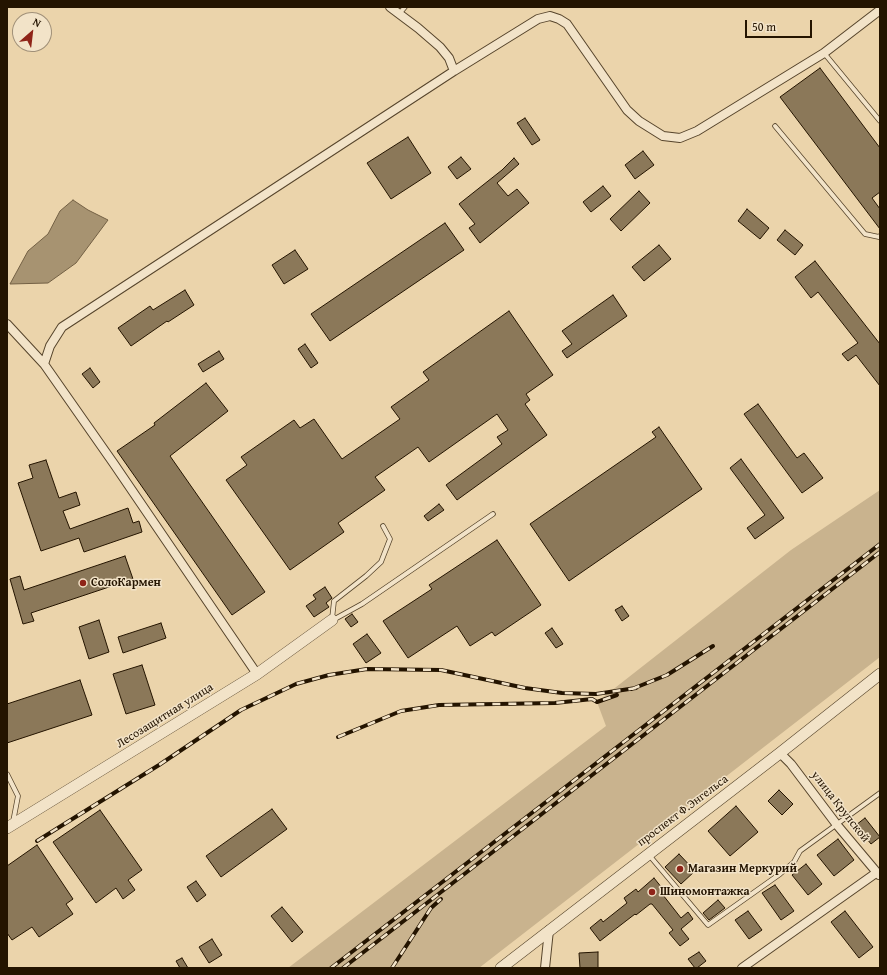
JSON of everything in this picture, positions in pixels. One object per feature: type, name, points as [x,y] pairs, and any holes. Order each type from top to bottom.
[{"type":"street","points":[[390,7],[402,10],[440,47],[449,58],[454,71]]},
{"type":"street","points":[[44,364],[50,346],[62,327],[454,71],[538,19],[550,16],[567,24],[627,110],[639,122],[663,136],[680,138],[697,132],[824,53],[880,10]]},
{"type":"street","points":[[7,324],[44,364],[257,674]]},
{"type":"street","name":"Лесозащитная улица","points":[[9,827],[257,674],[332,620]]},
{"type":"street","name":"проспект Ф.Энгельса","points":[[501,968],[880,674]]},
{"type":"street","name":"улица Крупской","points":[[780,753],[791,764],[837,825],[878,875]]},
{"type":"street","points":[[742,968],[878,875]]},
{"type":"street","points":[[545,968],[549,930]]},
{"type":"lane","points":[[824,53],[880,121]]},
{"type":"lane","points":[[775,126],[865,234],[880,236]]},
{"type":"lane","points":[[332,620],[362,604],[493,514]]},
{"type":"lane","points":[[332,620],[334,601],[381,562],[390,539],[383,526]]},
{"type":"lane","points":[[7,774],[18,796],[9,827]]},
{"type":"lane","points":[[648,854],[708,925],[780,874],[794,862],[800,851],[880,794]]},
{"type":"shaded area","points":[[73,200],[88,210],[108,220],[76,263],[48,283],[10,284],[28,251],[48,234],[60,211]]},
{"type":"shaded area","points":[[880,490],[880,657],[479,968],[288,968],[606,726],[597,702],[791,550]]},
{"type":"building","points":[[820,68],[880,148],[880,192],[872,198],[880,209],[880,229],[780,97]]},
{"type":"building","points":[[525,118],[540,140],[532,145],[517,123]]},
{"type":"building","points":[[408,137],[431,173],[391,199],[367,163]]},
{"type":"building","points":[[643,151],[654,165],[635,179],[625,165]]},
{"type":"building","points":[[461,157],[471,169],[457,179],[448,167]]},
{"type":"building","points":[[514,158],[519,164],[497,183],[508,196],[517,189],[529,203],[480,243],[469,228],[475,224],[459,204],[502,170]]},
{"type":"building","points":[[603,186],[611,196],[591,212],[583,202]]},
{"type":"building","points":[[639,191],[650,203],[621,231],[610,219]]},
{"type":"building","points":[[747,209],[769,228],[760,239],[738,221]]},
{"type":"building","points":[[445,223],[464,250],[330,341],[311,314]]},
{"type":"building","points":[[785,230],[803,245],[795,255],[777,240]]},
{"type":"building","points":[[659,245],[671,259],[644,281],[632,267]]},
{"type":"building","points":[[295,250],[308,269],[284,284],[272,265]]},
{"type":"building","points":[[815,261],[880,344],[880,386],[856,355],[848,361],[842,354],[858,343],[818,292],[811,298],[795,277]]},
{"type":"building","points":[[185,290],[194,305],[168,322],[167,321],[131,346],[118,328],[150,306],[153,310]]},
{"type":"building","points":[[613,295],[627,316],[567,358],[562,351],[572,344],[562,331]]},
{"type":"building","points":[[509,311],[553,375],[526,394],[530,400],[525,404],[547,435],[457,500],[446,485],[502,444],[497,437],[508,430],[497,414],[429,462],[418,447],[375,477],[385,490],[338,523],[344,532],[290,570],[226,480],[247,465],[241,457],[294,420],[300,428],[314,419],[342,459],[400,419],[391,407],[429,380],[423,372]]},
{"type":"building","points":[[305,344],[318,363],[311,368],[298,349]]},
{"type":"building","points":[[219,351],[224,359],[203,372],[198,364]]},
{"type":"building","points":[[90,368],[100,382],[93,388],[82,374]]},
{"type":"building","points":[[206,383],[228,411],[170,456],[265,592],[232,615],[117,451],[155,425],[154,423]]},
{"type":"building","points":[[758,404],[797,458],[804,453],[823,478],[802,493],[744,414]]},
{"type":"building","points":[[659,427],[702,489],[569,581],[530,524],[656,437],[652,432]]},
{"type":"building","points":[[741,459],[784,518],[755,539],[747,528],[765,515],[730,468]]},
{"type":"building","points":[[46,460],[59,498],[76,492],[80,505],[63,511],[70,529],[128,508],[133,523],[139,521],[142,532],[84,552],[79,538],[41,551],[18,483],[33,478],[29,465]]},
{"type":"building","points":[[439,504],[444,510],[428,521],[424,516]]},
{"type":"building","points":[[497,540],[541,605],[495,636],[492,632],[470,646],[457,626],[408,658],[383,621],[432,589],[429,585]]},
{"type":"building","name":"СолоКармен","points":[[125,556],[133,579],[31,613],[34,621],[23,624],[10,579],[20,576],[24,590]]},
{"type":"building","points":[[325,587],[332,598],[326,603],[329,607],[314,617],[306,606],[316,599],[313,595]]},
{"type":"building","points":[[622,606],[629,616],[622,621],[615,610]]},
{"type":"building","points":[[352,614],[358,622],[351,627],[345,619]]},
{"type":"building","points":[[99,620],[109,652],[89,659],[79,627]]},
{"type":"building","points":[[161,623],[166,638],[123,653],[118,637]]},
{"type":"building","points":[[552,628],[563,644],[556,648],[545,633]]},
{"type":"building","points":[[367,634],[381,653],[366,663],[353,644]]},
{"type":"building","points":[[142,665],[155,705],[126,714],[113,674]]},
{"type":"building","points":[[80,680],[92,715],[7,743],[7,704]]},
{"type":"building","points":[[779,790],[793,804],[782,815],[768,801]]},
{"type":"building","points":[[736,806],[758,832],[730,856],[708,831]]},
{"type":"building","points":[[272,809],[287,829],[221,877],[206,856]]},
{"type":"building","points":[[100,810],[142,870],[128,880],[135,890],[123,899],[116,888],[96,903],[53,842]]},
{"type":"building","points":[[865,818],[880,837],[871,844],[856,825]]},
{"type":"building","points":[[838,839],[854,860],[834,876],[817,855]]},
{"type":"building","points":[[37,845],[73,899],[66,904],[73,914],[39,937],[32,927],[12,940],[7,933],[7,866]]},
{"type":"building","name":"Магазин Меркурий","points":[[679,854],[695,871],[681,884],[665,867]]},
{"type":"building","points":[[806,864],[822,884],[808,895],[792,875]]},
{"type":"building","points":[[654,878],[666,893],[663,895],[681,918],[688,912],[693,919],[681,929],[689,939],[680,946],[669,933],[673,930],[652,904],[650,904],[600,941],[590,928],[601,919],[603,922],[627,903],[624,898],[636,889],[638,892]]},
{"type":"building","points":[[196,881],[206,895],[197,902],[187,887]]},
{"type":"building","points":[[775,885],[794,911],[781,920],[762,893]]},
{"type":"building","points":[[718,900],[725,908],[709,920],[703,913]]},
{"type":"building","points":[[282,907],[303,932],[292,942],[271,916]]},
{"type":"building","points":[[748,911],[762,930],[749,939],[735,920]]},
{"type":"building","points":[[845,911],[873,947],[859,958],[831,922]]},
{"type":"building","points":[[212,939],[222,955],[209,963],[199,947]]},
{"type":"building","points":[[598,952],[598,968],[580,968],[579,953]]},
{"type":"building","points":[[699,952],[706,961],[695,968],[688,959]]},
{"type":"building","points":[[182,958],[188,968],[180,968],[176,961]]},
{"type":"railway","points":[[331,968],[880,544]]},
{"type":"railway","points":[[343,968],[880,552]]},
{"type":"railway","points":[[632,689],[667,675],[713,646]]},
{"type":"railway","points":[[37,841],[159,765],[241,710],[296,684],[329,675],[367,669],[441,670],[525,688],[562,693],[596,694],[636,688]]},
{"type":"railway","points":[[338,737],[401,711],[439,705],[555,703],[592,699],[597,702],[617,695]]},
{"type":"railway","points":[[392,968],[431,908],[441,899]]},
{"type":"place","name":"СолоКармен","points":[[83,583]]},
{"type":"place","name":"Магазин Меркурий","points":[[680,869]]},
{"type":"place","name":"Шиномонтажка","points":[[652,892]]}]
